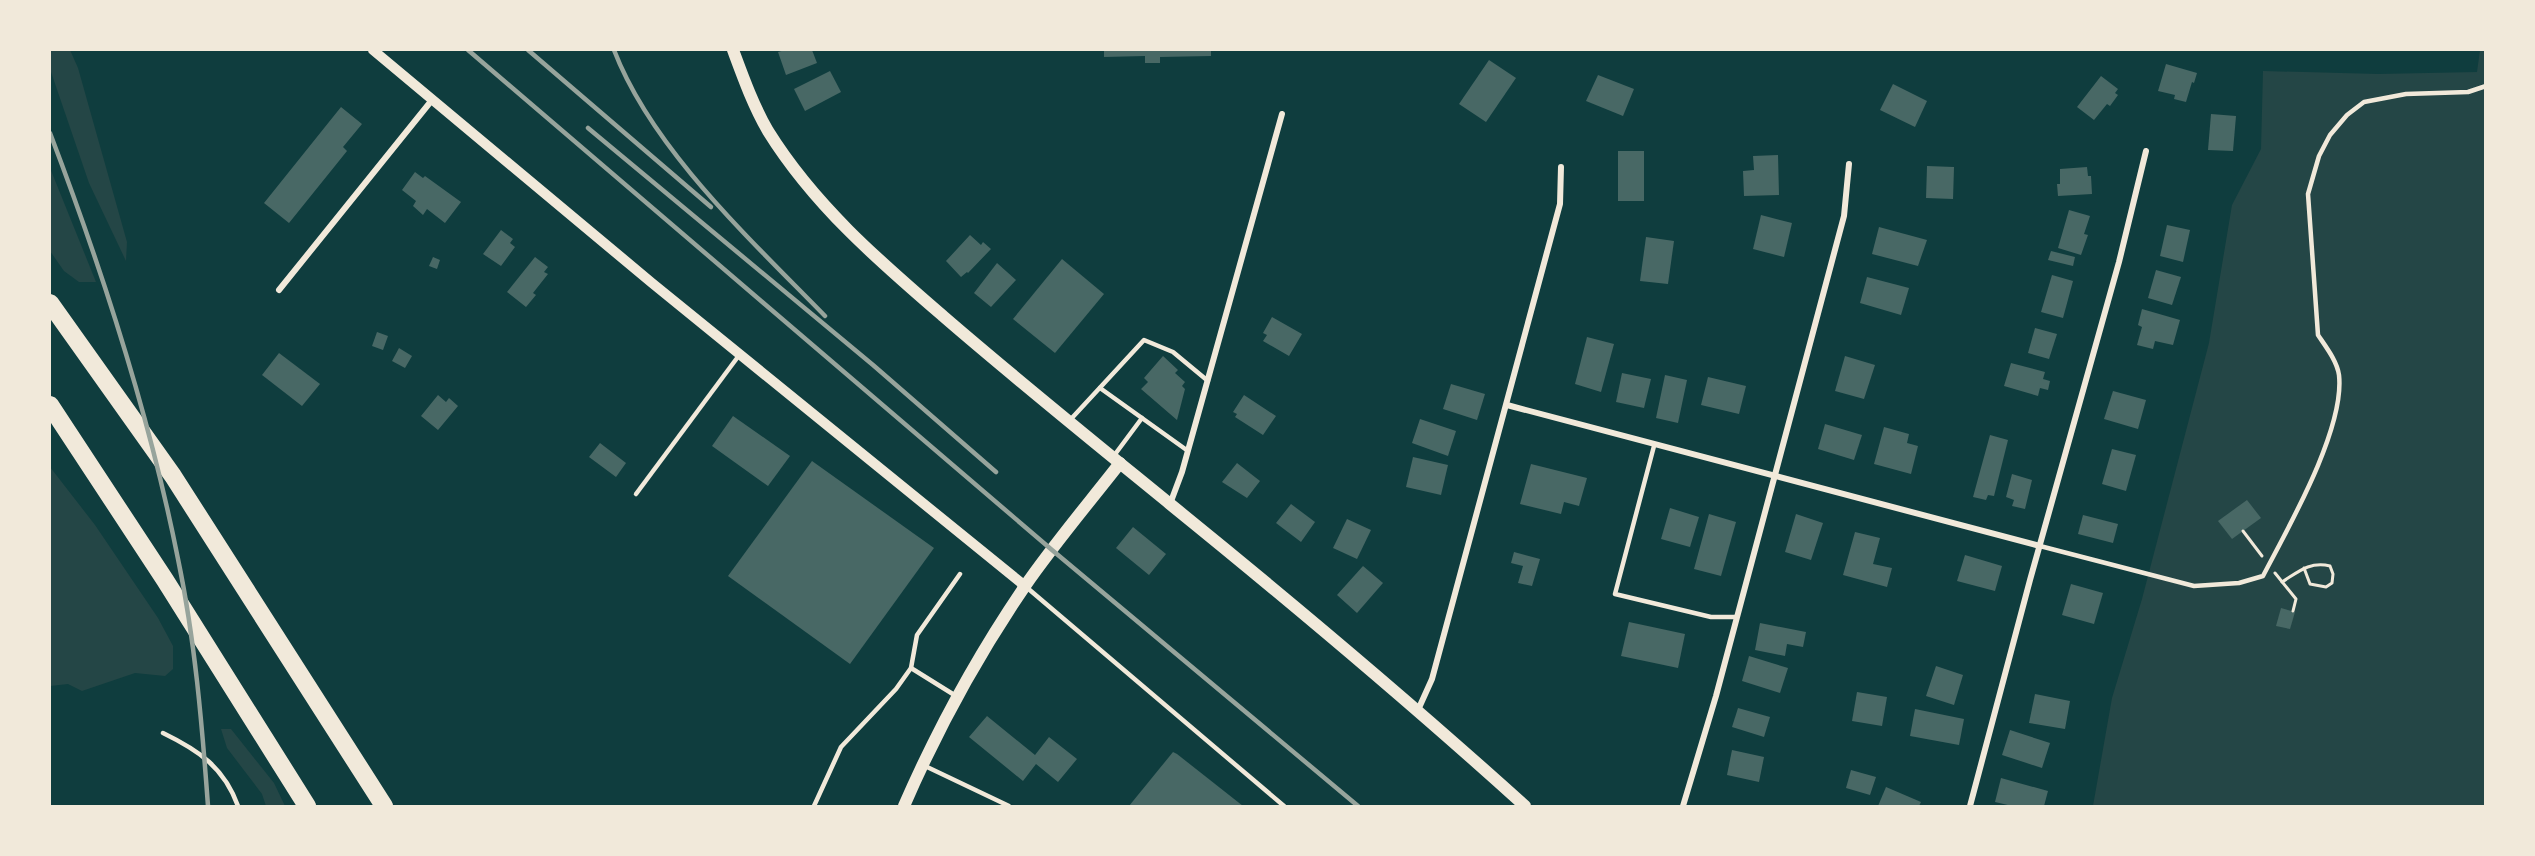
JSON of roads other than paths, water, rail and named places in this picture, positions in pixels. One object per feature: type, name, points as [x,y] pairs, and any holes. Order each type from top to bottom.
[{"type":"highway","points":[[50,303],[173,476],[384,807]]},
{"type":"highway","points":[[50,405],[307,807]]},
{"type":"highway","points":[[50,424],[112,499]]},
{"type":"main road","points":[[733,50],[767,129],[789,162],[833,216],[882,264],[1418,710],[1525,807]]},
{"type":"main road","points":[[904,807],[959,697],[1025,586],[1116,460]]},
{"type":"street","points":[[373,50],[1025,586]]},
{"type":"street","points":[[279,290],[432,100]]},
{"type":"street","points":[[1170,504],[1188,451],[1282,114]]},
{"type":"street","points":[[1970,807],[2119,262],[2146,151]]},
{"type":"street","points":[[1683,807],[1737,617],[1844,216],[1849,164]]},
{"type":"street","points":[[1418,710],[1432,679],[1560,204],[1561,167]]},
{"type":"street","points":[[1507,405],[1654,446],[2040,546]]},
{"type":"lane","points":[[2040,546],[2194,586],[2239,583],[2263,576],[2304,498],[2339,400],[2339,374],[2318,335],[2308,194],[2319,156],[2330,135],[2347,115],[2364,102],[2406,94],[2468,92],[2486,86]]},
{"type":"lane","points":[[1069,421],[1144,340],[1173,352],[1208,381]]},
{"type":"lane","points":[[636,494],[740,354]]},
{"type":"lane","points":[[1100,388],[1188,451]]},
{"type":"lane","points":[[1116,460],[1142,418]]},
{"type":"lane","points":[[1654,446],[1615,594],[1711,617],[1737,617]]},
{"type":"lane","points":[[814,807],[841,747],[896,689],[911,668],[917,635],[960,574]]},
{"type":"lane","points":[[1025,586],[1284,807]]},
{"type":"lane","points":[[911,668],[959,697]]},
{"type":"lane","points":[[163,733],[205,756],[225,781],[238,807]]},
{"type":"lane","points":[[923,765],[1009,807]]},
{"type":"railway","points":[[468,50],[1052,550],[1358,806]]},
{"type":"railway","points":[[528,50],[711,207]]},
{"type":"railway","points":[[614,50],[631,87],[678,158],[736,225],[825,316]]},
{"type":"railway","points":[[588,128],[873,365],[996,472]]},
{"type":"railway","points":[[50,133],[123,343],[166,504],[184,590],[193,651],[208,806]]}]
